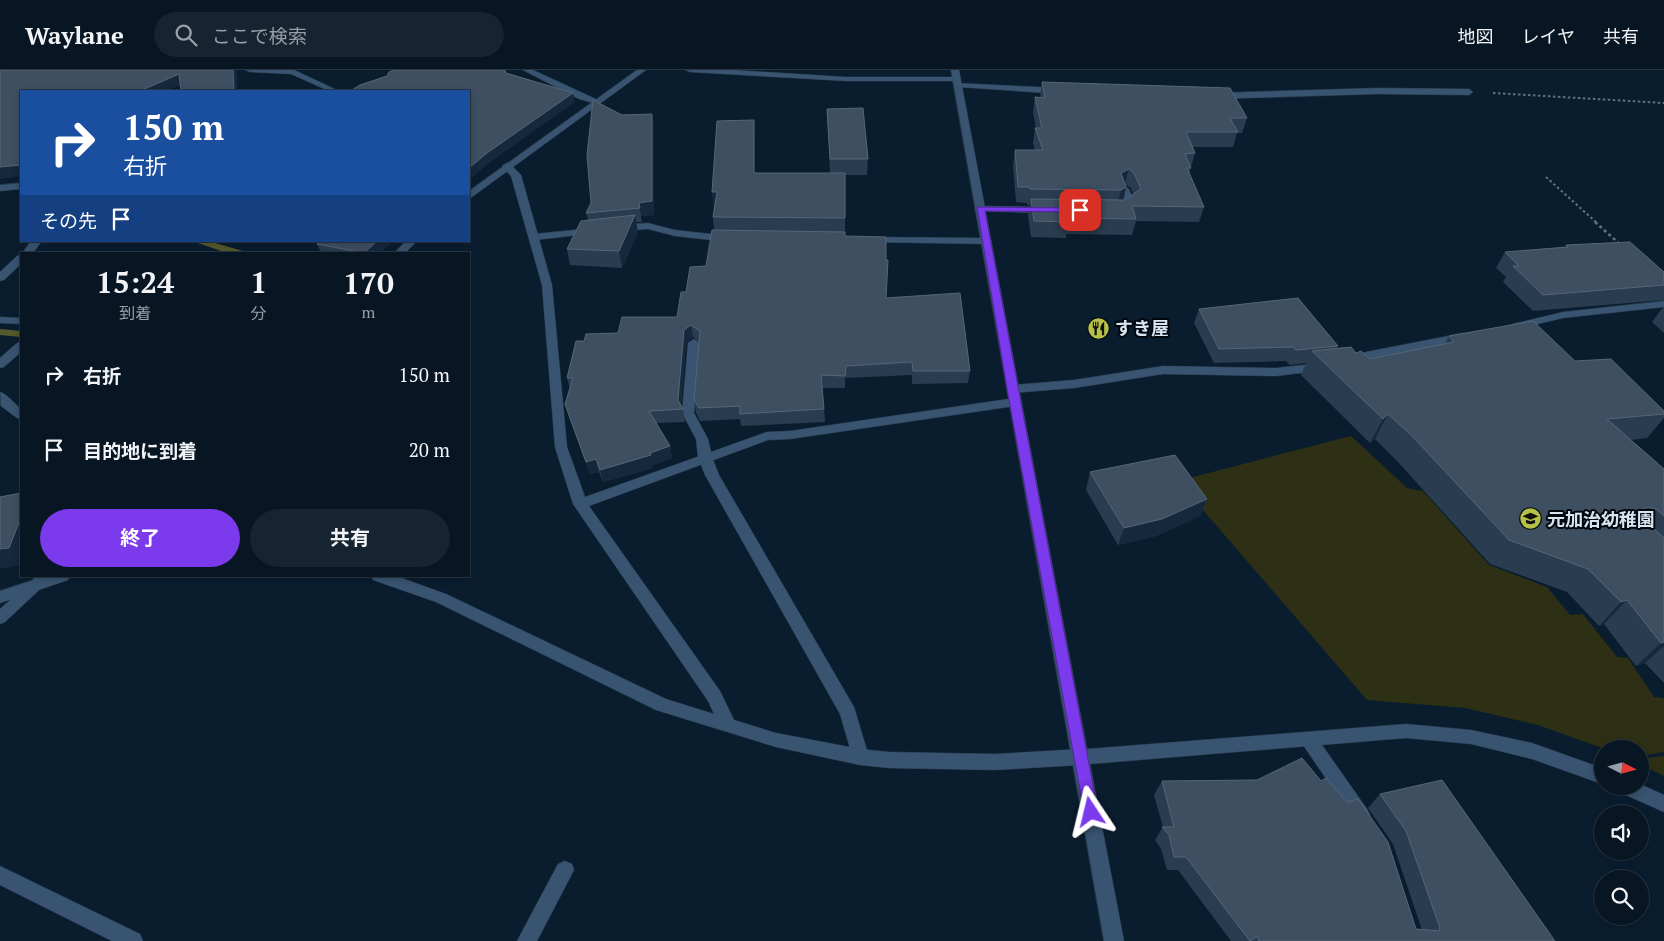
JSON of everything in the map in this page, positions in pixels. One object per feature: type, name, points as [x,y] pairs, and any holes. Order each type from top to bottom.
[{"type":"street","points":[[250,70],[292,72],[333,90]]},
{"type":"street","points":[[527,70],[596,102]]},
{"type":"street","points":[[470,195],[507,166],[642,70]]},
{"type":"street","points":[[690,70],[846,79],[956,78],[1070,92]]},
{"type":"street","points":[[956,78],[1114,941]]},
{"type":"street","points":[[1208,96],[1378,91],[1469,92]]},
{"type":"street","points":[[507,166],[516,175],[547,285],[561,447],[580,504],[714,696],[729,727]]},
{"type":"street","points":[[0,188],[20,186]]},
{"type":"street","points":[[1110,210],[1120,211],[1130,204],[1124,190]]},
{"type":"street","points":[[980,209],[1060,210]]},
{"type":"street","points":[[534,237],[648,226],[674,233],[743,239]]},
{"type":"street","points":[[854,240],[987,241]]},
{"type":"street","points":[[28,252],[36,242]]},
{"type":"street","points":[[400,252],[411,242]]},
{"type":"street","points":[[0,278],[20,259]]},
{"type":"street","points":[[1504,329],[1563,315],[1664,304]]},
{"type":"street","points":[[0,320],[20,321]]},
{"type":"street","points":[[580,504],[767,436],[790,435],[1163,370],[1276,372],[1338,366],[1366,356],[1475,335]]},
{"type":"street","points":[[694,344],[688,413],[702,440],[705,457],[712,475],[848,712],[860,758]]},
{"type":"street","points":[[0,364],[20,347]]},
{"type":"street","points":[[0,396],[20,414]]},
{"type":"street","points":[[0,597],[41,581],[59,577]]},
{"type":"street","points":[[381,577],[441,598],[662,705],[776,740],[860,758],[995,762],[1309,740],[1406,731],[1471,737],[1532,751],[1594,773]]},
{"type":"street","points":[[0,618],[41,581]]},
{"type":"street","points":[[1309,740],[1369,827]]},
{"type":"street","points":[[1644,795],[1664,804]]},
{"type":"street","points":[[527,941],[566,870]]},
{"type":"street","points":[[0,875],[133,941]]},
{"type":"path","points":[[1469,92],[1518,93],[1664,102]]},
{"type":"path","points":[[1546,177],[1623,247]]},
{"type":"green space","points":[[1351,436],[1407,488],[1423,491],[1489,565],[1547,587],[1570,615],[1583,614],[1617,657],[1628,658],[1654,697],[1664,698],[1664,752],[1649,754],[1649,740],[1594,740],[1594,745],[1538,725],[1465,708],[1367,700],[1178,481]]},
{"type":"green space","points":[[1664,756],[1664,776],[1649,768],[1649,758]]},
{"type":"building","points":[[0,70],[233,70],[234,90],[181,90],[179,74],[142,90],[20,90],[20,165],[0,167]]},
{"type":"building","points":[[394,70],[505,70],[506,73],[573,93],[487,153],[470,167],[470,90],[352,90],[360,85],[387,76],[389,72]]},
{"type":"building","points":[[1042,82],[1230,88],[1247,118],[1230,118],[1238,132],[1186,132],[1195,153],[1185,154],[1191,168],[1187,168],[1204,207],[1132,206],[1136,219],[1068,218],[1069,222],[1034,221],[1031,199],[1124,200],[1141,189],[1134,173],[1129,169],[1121,173],[1126,187],[1121,190],[1030,189],[1029,187],[1018,187],[1015,150],[1043,150],[1035,128],[1042,128],[1035,97],[1045,98]]},
{"type":"building","points":[[593,100],[622,115],[652,114],[652,201],[639,203],[640,208],[586,213],[591,203],[587,155]]},
{"type":"building","points":[[863,108],[868,159],[830,159],[827,109]]},
{"type":"building","points":[[754,120],[754,173],[845,173],[845,218],[713,217],[717,192],[712,192],[717,121]]},
{"type":"building","points":[[635,215],[619,251],[567,249],[581,221]]},
{"type":"building","points":[[712,230],[845,232],[845,236],[886,237],[886,260],[888,260],[886,298],[960,293],[970,371],[913,371],[912,362],[846,366],[845,376],[821,375],[824,409],[740,414],[740,406],[699,408],[694,400],[700,331],[691,325],[684,330],[678,400],[683,409],[649,411],[670,446],[650,453],[651,455],[600,470],[596,459],[586,462],[565,404],[573,378],[567,378],[576,341],[584,341],[586,334],[618,333],[622,317],[677,317],[681,292],[686,292],[690,267],[706,266]]},
{"type":"building","points":[[320,242],[376,242],[365,252],[317,244]]},
{"type":"building","points":[[1630,242],[1664,272],[1664,285],[1543,295],[1513,266],[1519,266],[1505,252],[1568,247],[1566,245]]},
{"type":"building","points":[[1298,298],[1338,346],[1296,350],[1293,347],[1219,349],[1199,309]]},
{"type":"building","points":[[1533,321],[1575,361],[1611,359],[1664,411],[1664,414],[1607,419],[1664,469],[1664,516],[1656,509],[1649,507],[1643,509],[1641,515],[1664,538],[1664,642],[1661,643],[1627,600],[1621,602],[1588,569],[1509,540],[1413,437],[1388,414],[1383,419],[1312,351],[1351,347],[1356,353],[1361,351],[1370,359],[1454,342],[1449,336]]},
{"type":"building","points":[[1175,455],[1207,499],[1162,519],[1124,528],[1090,472]]},
{"type":"building","points":[[20,493],[20,520],[9,548],[0,549],[0,497]]},
{"type":"building","points":[[1302,758],[1321,781],[1326,778],[1347,802],[1358,799],[1388,842],[1416,929],[1439,931],[1440,928],[1406,831],[1380,794],[1442,780],[1555,941],[1259,941],[1257,936],[1250,941],[1186,857],[1174,857],[1169,835],[1162,827],[1174,827],[1162,781],[1257,780]]},
{"type":"waterway","points":[[200,242],[234,252]]},
{"type":"waterway","points":[[0,332],[20,334]]},
{"type":"place","name":"すき屋","points":[[1099,328]]},
{"type":"place","name":"元加治幼稚園","points":[[1531,519]]},
{"type":"route","points":[[1080,210],[980,209],[1091,812]]}]
